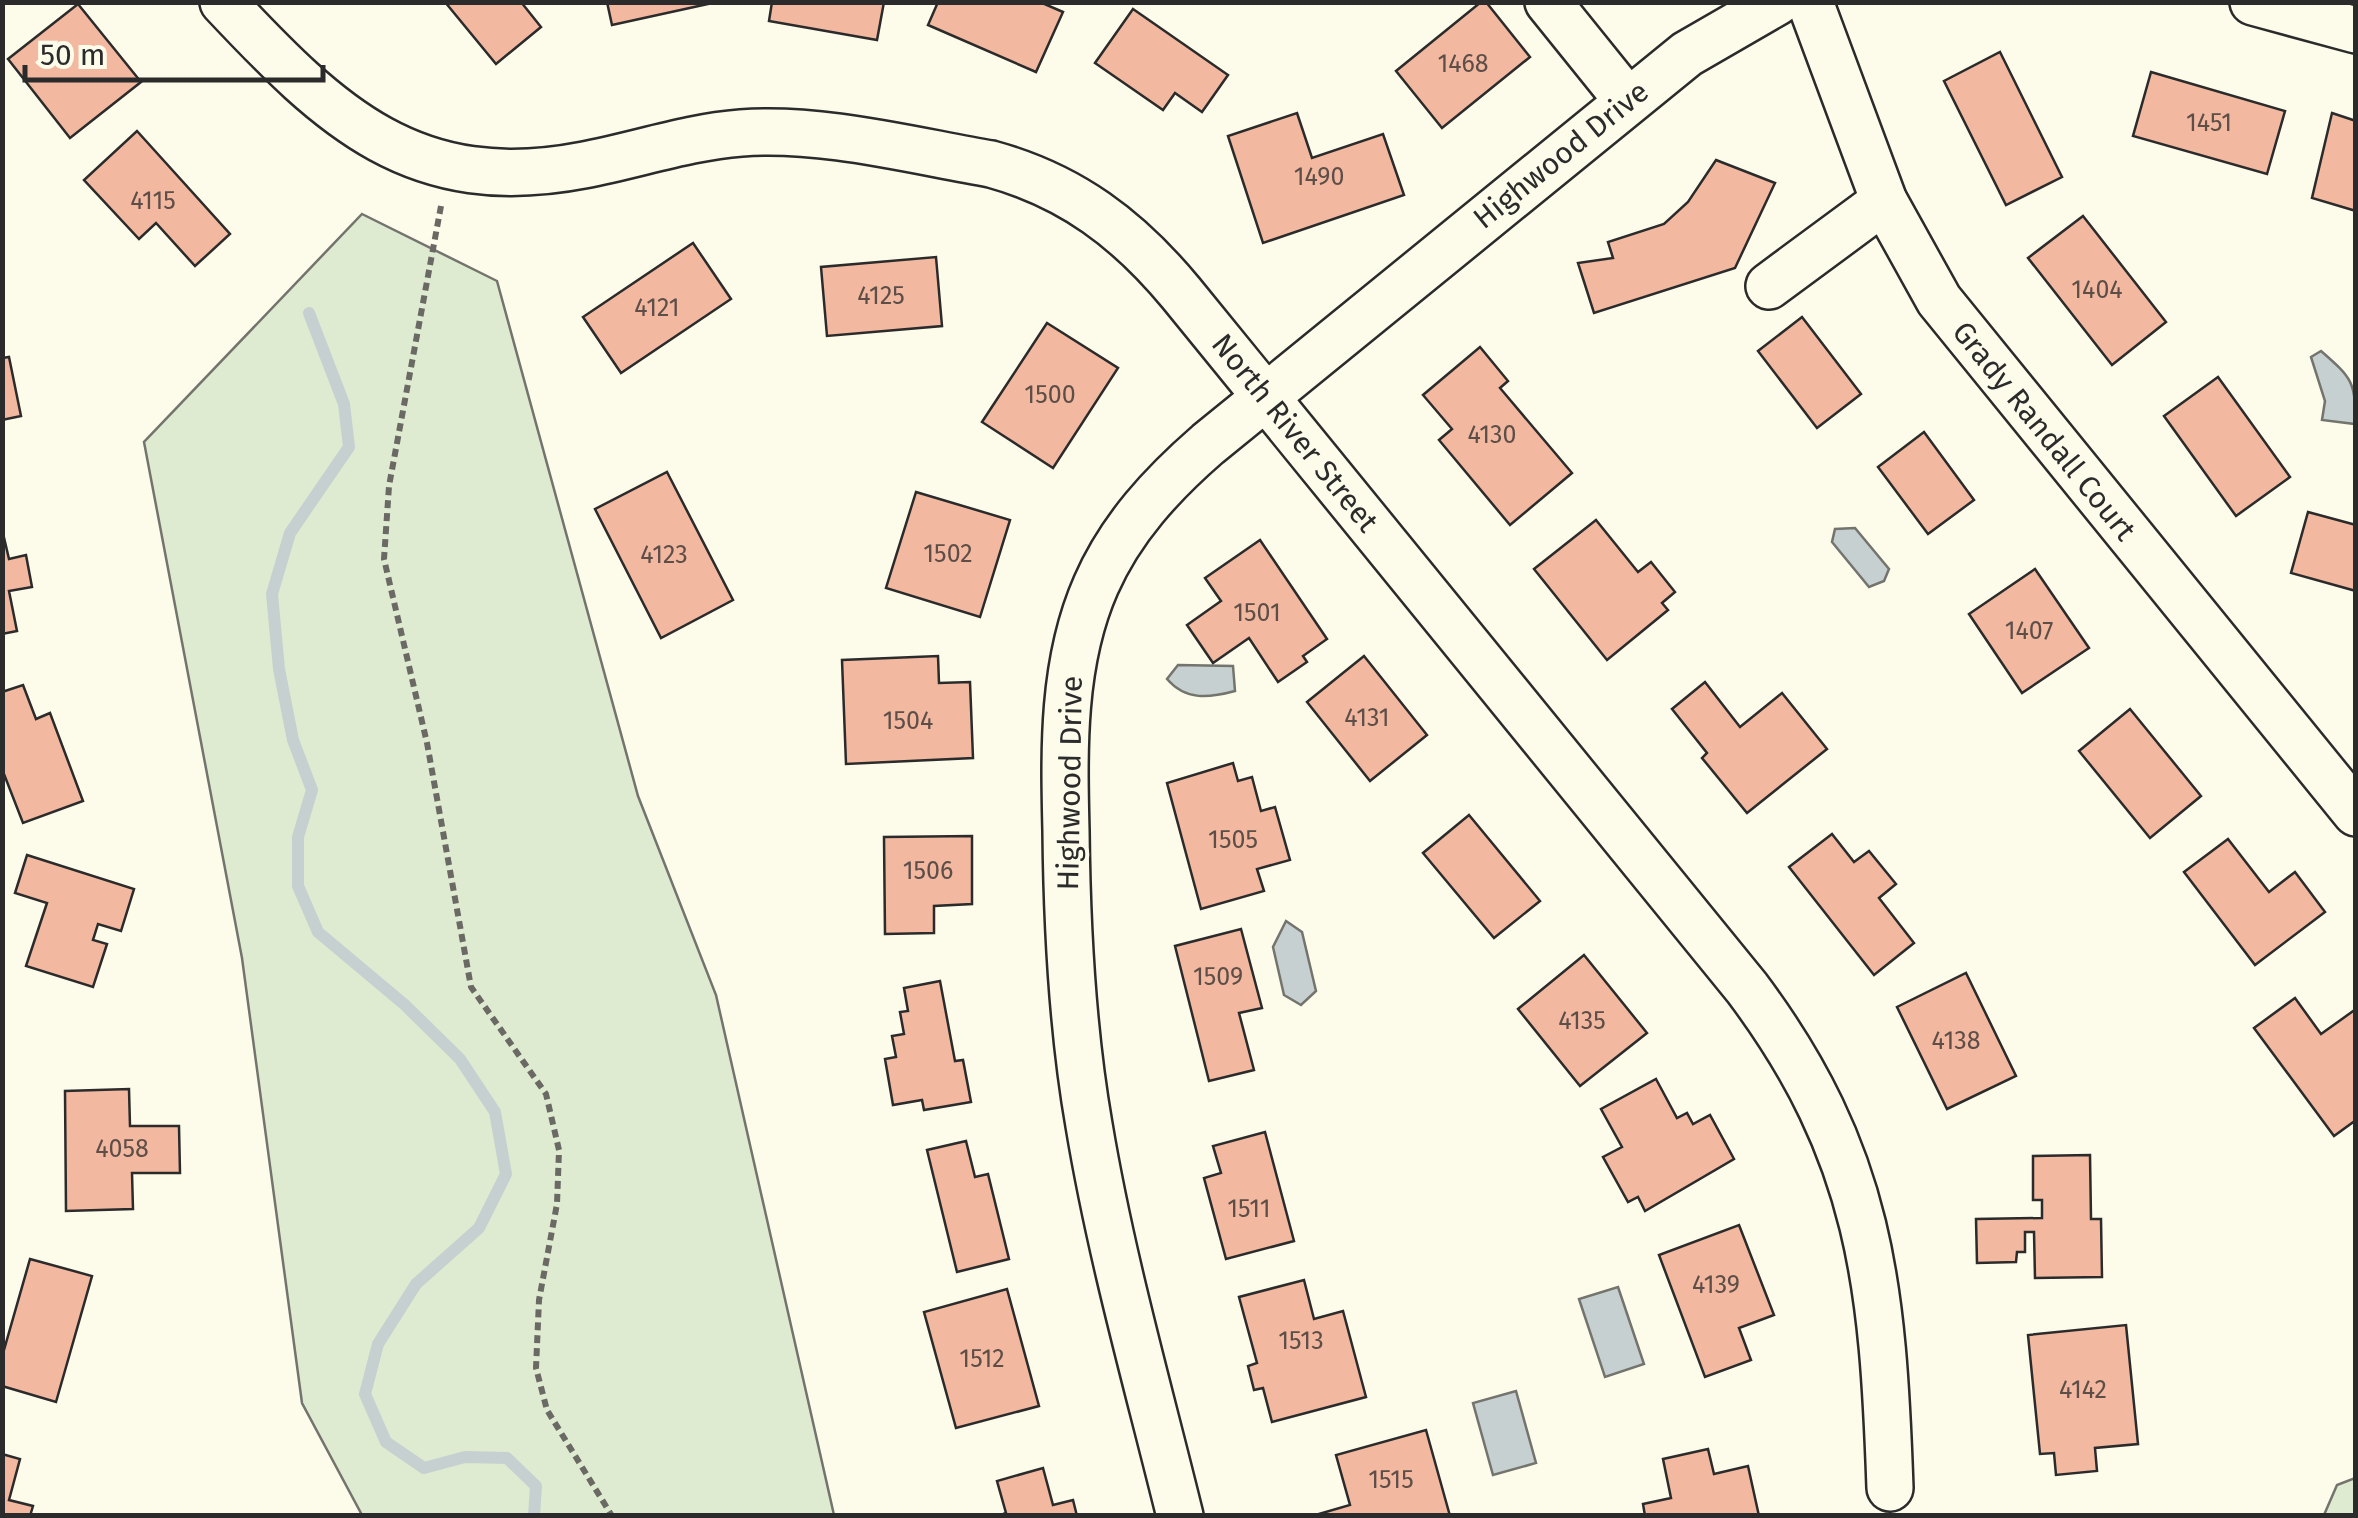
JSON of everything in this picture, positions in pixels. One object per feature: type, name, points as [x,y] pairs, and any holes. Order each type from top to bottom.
[{"type":"street","name":"North River Street","points":[[223,2],[308,90],[344,120],[384,143],[450,165],[514,173],[548,171],[713,136],[762,132],[991,164],[1049,183],[1120,227],[1159,266],[1748,988],[1813,1086],[1854,1184],[1875,1269],[1885,1358],[1890,1488]]},
{"type":"street","points":[[1548,2],[1627,100]]},
{"type":"street","name":"Highwood Drive","points":[[1180,1516],[1114,1251],[1088,1123],[1067,916],[1065,746],[1072,663],[1096,585],[1114,551],[1157,491],[1266,397],[1627,100],[1715,35],[1777,2]]},
{"type":"street","name":"Grady Randall Court","points":[[1810,2],[1884,202],[1920,270],[1965,335],[2348,789]]},
{"type":"street","points":[[2254,3],[2356,30]]},
{"type":"street","points":[[1769,286],[1884,202]]},
{"type":"path","points":[[450,165],[389,486],[384,559],[427,742],[471,987],[546,1094],[559,1150],[556,1204],[539,1300],[536,1368],[547,1410],[612,1516]]},
{"type":"green space","points":[[362,214],[497,281],[638,796],[716,995],[834,1515],[362,1515],[302,1403],[242,958],[144,442]]},
{"type":"green space","points":[[2355,1478],[2355,1515],[2324,1515],[2337,1485]]},
{"type":"shaded area","points":[[2321,351],[2350,382],[2355,424],[2322,420],[2325,401],[2311,357]]},
{"type":"shaded area","points":[[1855,528],[1889,569],[1884,581],[1869,587],[1832,542],[1835,529]]},
{"type":"shaded area","points":[[1178,665],[1233,666],[1235,691],[1207,696],[1182,691],[1167,679]]},
{"type":"shaded area","points":[[1286,921],[1302,932],[1316,991],[1301,1005],[1284,995],[1273,947]]},
{"type":"shaded area","points":[[1618,1287],[1644,1364],[1605,1377],[1579,1299]]},
{"type":"shaded area","points":[[1516,1391],[1536,1463],[1493,1475],[1473,1403]]},
{"type":"building","points":[[445,2],[521,2],[541,27],[496,64]]},
{"type":"building","points":[[607,2],[717,2],[612,25]]},
{"type":"building","points":[[772,2],[884,2],[877,40],[769,21]]},
{"type":"building","points":[[938,2],[1040,2],[1063,12],[1036,72],[928,25]]},
{"type":"building","points":[[1481,2],[1486,2],[1530,57],[1442,128],[1396,71]]},
{"type":"building","points":[[78,4],[141,82],[70,138],[8,59]]},
{"type":"building","points":[[1133,9],[1228,75],[1202,112],[1175,93],[1163,110],[1095,63]]},
{"type":"building","points":[[2000,52],[2062,177],[2006,205],[1944,81]]},
{"type":"building","points":[[2151,72],[2285,111],[2267,174],[2133,136]]},
{"type":"building","points":[[1297,113],[1312,158],[1383,134],[1404,195],[1263,243],[1228,136]]},
{"type":"building","points":[[2332,113],[2356,121],[2356,211],[2312,198]]},
{"type":"building","points":[[137,131],[230,234],[195,266],[156,223],[139,239],[84,180]]},
{"type":"building","points":[[1716,160],[1775,183],[1735,268],[1594,313],[1578,263],[1613,258],[1608,242],[1664,224],[1688,202]]},
{"type":"building","points":[[2083,216],[2166,322],[2112,365],[2028,258]]},
{"type":"building","points":[[693,243],[731,299],[621,373],[583,317]]},
{"type":"building","points":[[936,257],[942,326],[827,336],[821,267]]},
{"type":"building","points":[[1802,317],[1861,394],[1817,428],[1758,351]]},
{"type":"building","points":[[1047,323],[1118,368],[1053,468],[982,422]]},
{"type":"building","points":[[1480,347],[1508,381],[1500,388],[1572,473],[1510,525],[1439,440],[1452,429],[1423,395]]},
{"type":"building","points":[[9,357],[21,416],[2,420],[2,358]]},
{"type":"building","points":[[2218,377],[2290,477],[2236,516],[2164,416]]},
{"type":"building","points":[[1924,432],[1974,500],[1928,534],[1878,467]]},
{"type":"building","points":[[667,472],[733,600],[661,638],[595,509]]},
{"type":"building","points":[[916,492],[1010,520],[980,617],[886,588]]},
{"type":"building","points":[[2308,512],[2356,525],[2356,591],[2291,573]]},
{"type":"building","points":[[1596,520],[1638,572],[1651,562],[1675,592],[1662,603],[1668,610],[1607,660],[1534,569]]},
{"type":"building","points":[[2,529],[9,559],[26,555],[32,587],[9,591],[17,631],[2,634]]},
{"type":"building","points":[[1260,540],[1327,639],[1303,656],[1307,662],[1278,682],[1249,638],[1213,663],[1187,625],[1221,601],[1205,578]]},
{"type":"building","points":[[2035,569],[2089,648],[2022,693],[1969,614]]},
{"type":"building","points":[[938,656],[939,683],[970,682],[973,758],[846,764],[842,660]]},
{"type":"building","points":[[1364,656],[1427,735],[1370,781],[1307,702]]},
{"type":"building","points":[[1705,682],[1740,727],[1782,693],[1827,749],[1747,813],[1702,758],[1707,753],[1672,709]]},
{"type":"building","points":[[23,685],[36,719],[50,713],[83,801],[23,823],[2,769],[2,692]]},
{"type":"building","points":[[2130,709],[2201,796],[2150,838],[2079,751]]},
{"type":"building","points":[[1233,763],[1238,781],[1252,777],[1261,811],[1275,807],[1290,860],[1257,869],[1264,891],[1201,909],[1167,783]]},
{"type":"building","points":[[1469,815],[1540,901],[1494,938],[1423,853]]},
{"type":"building","points":[[1832,834],[1854,862],[1869,851],[1896,884],[1879,898],[1914,943],[1874,975],[1789,867]]},
{"type":"building","points":[[972,836],[972,904],[934,906],[934,933],[885,934],[884,837]]},
{"type":"building","points":[[2228,839],[2269,892],[2295,872],[2325,912],[2255,965],[2184,872]]},
{"type":"building","points":[[27,855],[134,889],[121,931],[98,924],[93,940],[107,944],[93,987],[26,966],[47,903],[15,893]]},
{"type":"building","points":[[1241,929],[1262,1008],[1239,1013],[1254,1070],[1209,1081],[1175,946]]},
{"type":"building","points":[[1584,955],[1647,1033],[1580,1086],[1518,1009]]},
{"type":"building","points":[[1966,973],[2016,1076],[1947,1109],[1897,1007]]},
{"type":"building","points":[[940,981],[955,1061],[963,1060],[971,1102],[924,1110],[922,1100],[893,1105],[885,1059],[896,1057],[892,1036],[904,1034],[900,1012],[908,1011],[904,988]]},
{"type":"building","points":[[2295,998],[2321,1034],[2356,1009],[2356,1120],[2334,1136],[2254,1028]]},
{"type":"building","points":[[1656,1079],[1677,1118],[1687,1113],[1693,1124],[1710,1115],[1734,1159],[1645,1211],[1638,1197],[1628,1202],[1603,1157],[1622,1147],[1601,1109]]},
{"type":"building","points":[[129,1089],[130,1126],[179,1126],[180,1173],[132,1173],[133,1209],[66,1211],[65,1091]]},
{"type":"building","points":[[1265,1132],[1294,1241],[1226,1259],[1204,1178],[1221,1173],[1213,1146]]},
{"type":"building","points":[[966,1141],[975,1177],[988,1174],[1009,1259],[957,1272],[927,1150]]},
{"type":"building","points":[[2090,1155],[2091,1219],[2101,1219],[2102,1277],[2035,1278],[2034,1232],[2025,1232],[2025,1252],[2017,1252],[2016,1262],[1977,1263],[1976,1219],[2042,1218],[2042,1200],[2033,1200],[2033,1156]]},
{"type":"building","points":[[1739,1225],[1774,1315],[1739,1328],[1751,1360],[1705,1377],[1659,1255]]},
{"type":"building","points":[[30,1259],[92,1276],[56,1402],[2,1386],[2,1357]]},
{"type":"building","points":[[1304,1280],[1314,1319],[1343,1311],[1366,1397],[1272,1422],[1263,1388],[1254,1390],[1248,1366],[1257,1363],[1239,1297]]},
{"type":"building","points":[[1007,1289],[1039,1406],[956,1428],[924,1312]]},
{"type":"building","points":[[2126,1325],[2138,1444],[2095,1448],[2097,1471],[2056,1475],[2054,1453],[2040,1454],[2028,1335]]},
{"type":"building","points":[[1426,1430],[1450,1516],[1312,1516],[1350,1505],[1336,1455]]},
{"type":"building","points":[[1708,1449],[1714,1474],[1748,1466],[1759,1516],[1645,1516],[1643,1504],[1671,1498],[1663,1459]]},
{"type":"building","points":[[2,1454],[20,1459],[9,1500],[33,1506],[30,1516],[2,1516]]},
{"type":"building","points":[[1043,1468],[1053,1505],[1073,1500],[1077,1516],[998,1516],[1006,1513],[997,1481]]},
{"type":"waterway","points":[[309,313],[344,404],[349,447],[290,533],[272,594],[279,669],[293,740],[312,790],[298,837],[298,886],[318,932],[405,1005],[460,1059],[495,1112],[506,1174],[479,1228],[416,1284],[378,1344],[365,1394],[386,1442],[424,1468],[465,1457],[507,1458],[536,1486],[534,1516]]}]
